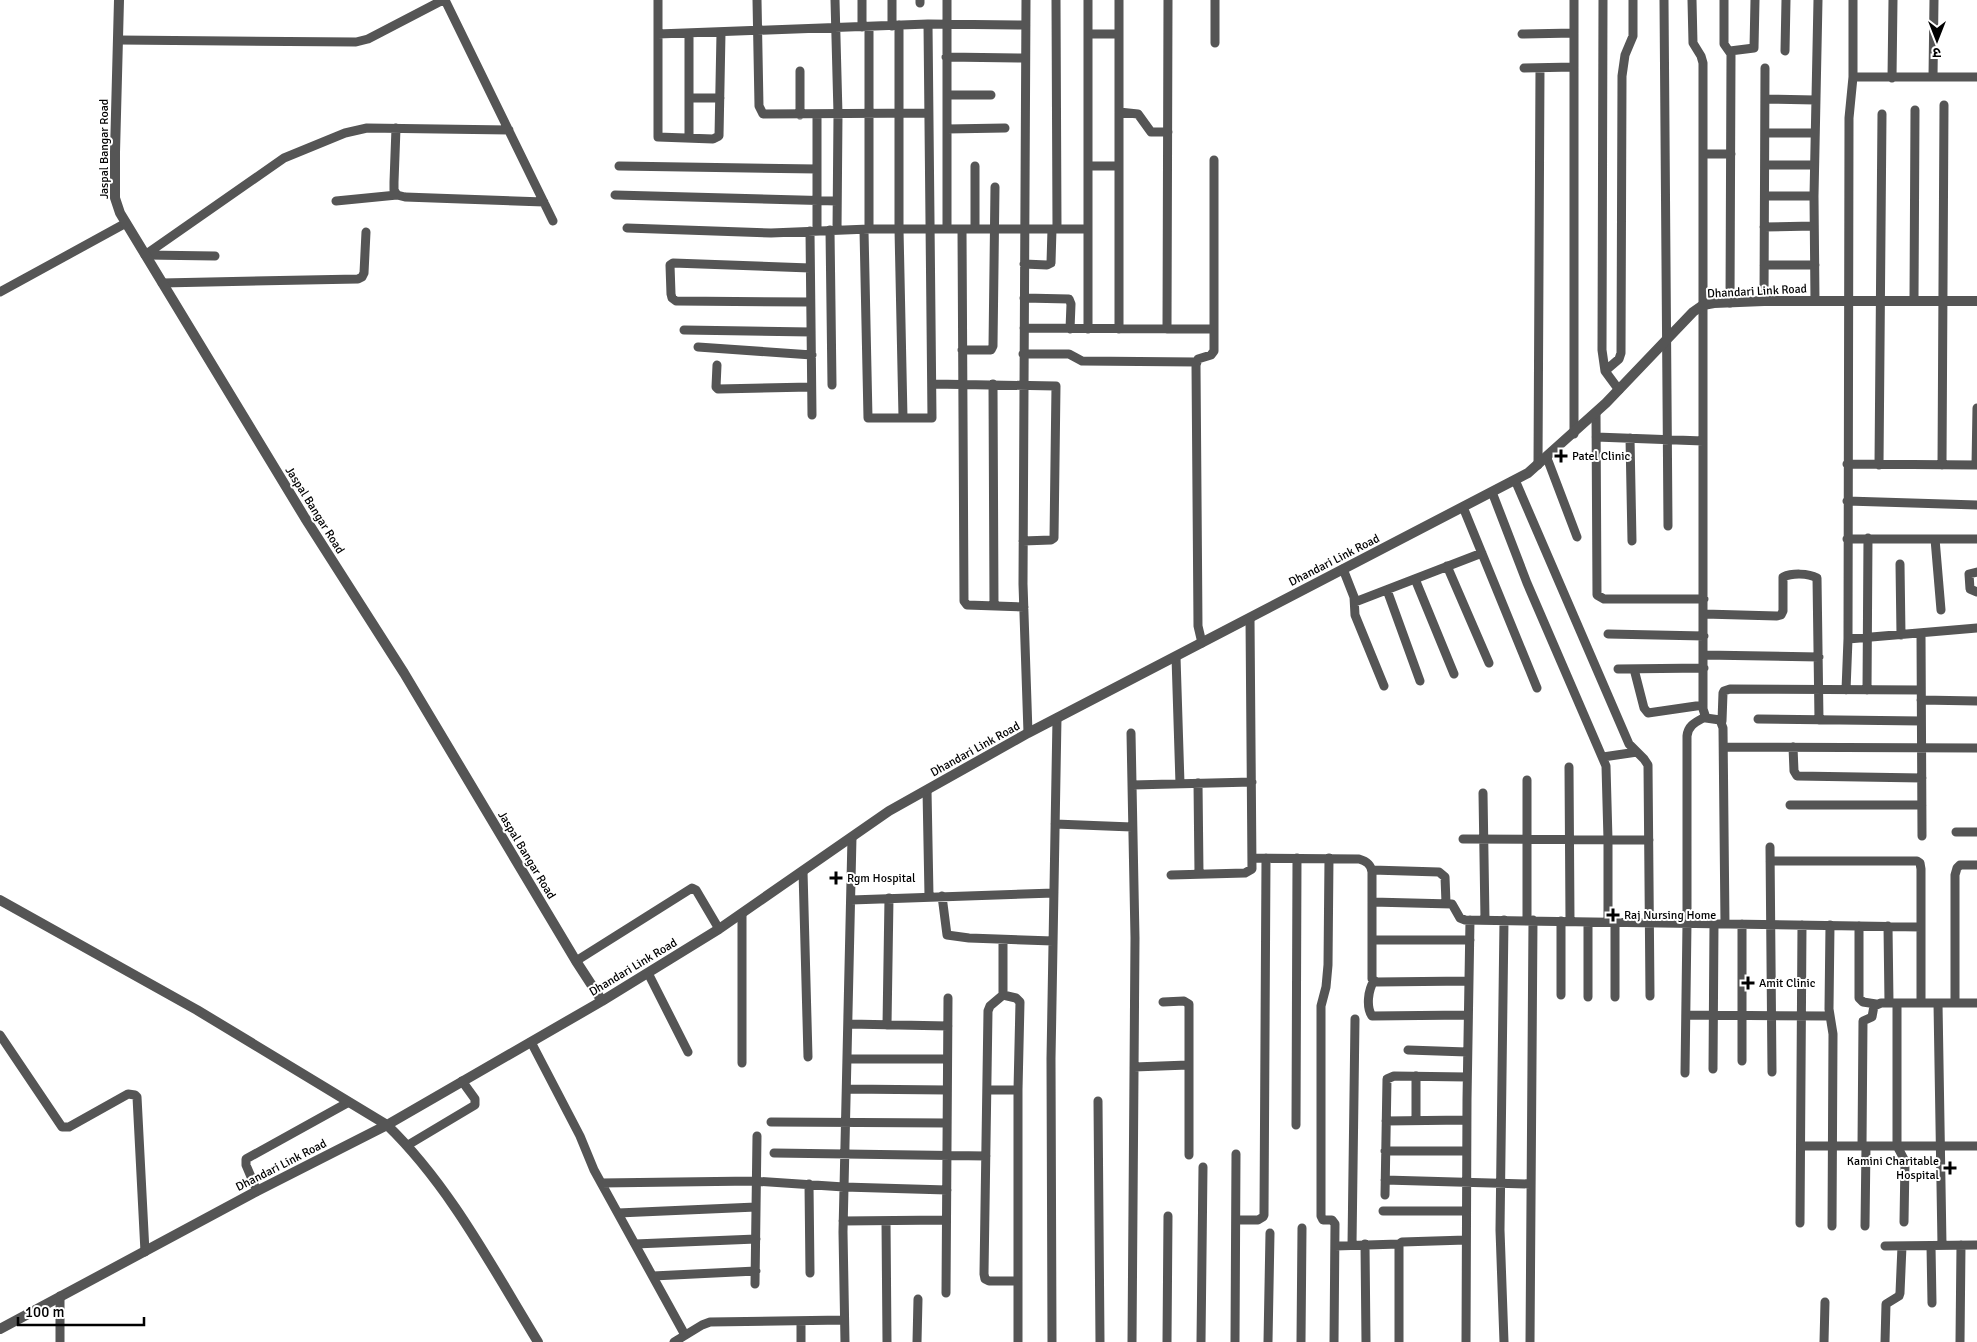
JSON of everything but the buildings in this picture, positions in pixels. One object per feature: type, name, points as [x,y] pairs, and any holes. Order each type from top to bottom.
[{"type":"street","name":"Jaspal Bangar Road","points":[[119,0],[115,198],[120,213],[305,518],[404,673],[576,961],[602,1001]]},
{"type":"street","points":[[118,40],[356,42],[368,39],[444,0],[553,221]]},
{"type":"street","points":[[658,0],[657,136],[660,138],[713,138],[719,136],[721,32]]},
{"type":"street","points":[[757,0],[760,111],[767,116],[929,113]]},
{"type":"street","points":[[832,385],[838,114],[835,0]]},
{"type":"street","points":[[862,0],[866,27],[869,113],[867,230],[868,418],[932,418],[928,24]]},
{"type":"street","points":[[892,0],[900,113],[899,229],[903,417]]},
{"type":"street","points":[[947,0],[947,229]]},
{"type":"street","points":[[1026,0],[1023,541],[1028,733]]},
{"type":"street","points":[[1024,264],[1050,263],[1055,229],[1056,0]]},
{"type":"street","points":[[1088,0],[1088,329]]},
{"type":"street","points":[[1119,0],[1119,329]]},
{"type":"street","points":[[1167,329],[1168,0]]},
{"type":"street","points":[[1215,0],[1215,43]]},
{"type":"street","points":[[1574,0],[1574,434]]},
{"type":"street","points":[[1603,0],[1602,333],[1605,371],[1619,390]]},
{"type":"street","points":[[1605,371],[1619,359],[1621,353],[1622,76],[1625,55],[1633,36],[1633,0]]},
{"type":"street","points":[[1664,0],[1665,341],[1668,526]]},
{"type":"street","points":[[1692,0],[1693,43],[1703,63],[1703,705],[1705,717]]},
{"type":"street","points":[[1724,0],[1724,44],[1730,51],[1730,303]]},
{"type":"street","points":[[1730,51],[1754,48],[1755,0]]},
{"type":"street","points":[[1785,51],[1786,0]]},
{"type":"street","points":[[1815,301],[1814,165],[1818,0]]},
{"type":"street","points":[[1846,690],[1848,639],[1849,110],[1853,77],[1853,0]]},
{"type":"street","points":[[1892,78],[1893,0]]},
{"type":"street","points":[[1933,77],[1934,0]]},
{"type":"street","points":[[658,34],[928,24],[1026,25]]},
{"type":"street","points":[[689,34],[689,138]]},
{"type":"street","points":[[1088,34],[1119,34]]},
{"type":"street","points":[[1522,34],[1574,34]]},
{"type":"street","points":[[946,57],[1026,58]]},
{"type":"street","points":[[1524,68],[1574,67]]},
{"type":"street","points":[[1538,465],[1540,68]]},
{"type":"street","points":[[1764,301],[1765,68]]},
{"type":"street","points":[[800,71],[800,115]]},
{"type":"street","points":[[1853,77],[1977,77]]},
{"type":"street","points":[[946,95],[991,95]]},
{"type":"street","points":[[689,98],[720,98]]},
{"type":"street","points":[[1765,99],[1815,100]]},
{"type":"street","points":[[1942,465],[1944,105]]},
{"type":"street","points":[[1914,300],[1915,110]]},
{"type":"street","points":[[1119,112],[1138,114],[1152,132],[1168,132]]},
{"type":"street","points":[[812,415],[810,268],[817,200],[817,114]]},
{"type":"street","points":[[1879,465],[1882,114]]},
{"type":"street","points":[[396,128],[394,190],[397,195]]},
{"type":"street","points":[[947,130],[1005,128]]},
{"type":"street","points":[[145,255],[289,156],[356,129],[509,130]]},
{"type":"street","points":[[1765,133],[1815,133]]},
{"type":"street","points":[[1703,154],[1731,154]]},
{"type":"street","points":[[1023,354],[1073,355],[1082,361],[1196,362],[1198,359],[1213,354],[1214,160]]},
{"type":"street","points":[[1765,165],[1814,165]]},
{"type":"street","points":[[619,166],[817,169]]},
{"type":"street","points":[[975,166],[975,229]]},
{"type":"street","points":[[1088,166],[1119,166]]},
{"type":"street","points":[[962,350],[990,350],[993,346],[995,187]]},
{"type":"street","points":[[336,201],[397,195],[405,197],[544,202]]},
{"type":"street","points":[[615,195],[837,201]]},
{"type":"street","points":[[1764,196],[1814,196]]},
{"type":"street","points":[[0,292],[126,223]]},
{"type":"street","points":[[1764,227],[1814,226]]},
{"type":"street","points":[[627,228],[738,232],[899,229],[1088,229]]},
{"type":"street","points":[[962,229],[964,601],[968,605],[1024,607]]},
{"type":"street","points":[[162,283],[358,279],[364,273],[366,232]]},
{"type":"street","points":[[145,255],[215,256]]},
{"type":"street","points":[[810,268],[673,263],[670,266],[671,294],[672,298],[676,300],[810,302]]},
{"type":"street","points":[[1764,265],[1814,264]]},
{"type":"street","points":[[1024,298],[1069,299],[1071,304],[1070,329]]},
{"type":"street","name":"Dhandari Link Road","points":[[0,1329],[257,1191],[387,1125],[602,1001],[719,930],[889,811],[1028,733],[1528,474],[1574,434],[1703,305],[1764,301],[1977,301]]},
{"type":"street","points":[[1024,328],[1214,329]]},
{"type":"street","points":[[684,330],[811,332]]},
{"type":"street","points":[[698,347],[812,355]]},
{"type":"street","points":[[1196,362],[1198,626],[1202,643]]},
{"type":"street","points":[[717,365],[716,387],[718,389],[811,387]]},
{"type":"street","points":[[932,384],[1056,386],[1054,538],[1051,540],[1023,541]]},
{"type":"street","points":[[993,384],[994,606]]},
{"type":"street","points":[[1847,464],[1977,466],[1977,408]]},
{"type":"street","points":[[1596,412],[1597,595],[1604,599],[1704,599]]},
{"type":"street","points":[[1596,437],[1704,441]]},
{"type":"street","points":[[1630,438],[1632,541]]},
{"type":"street","points":[[1547,458],[1577,537]]},
{"type":"street","points":[[1516,480],[1630,744],[1646,761],[1650,840],[1650,996]]},
{"type":"street","points":[[1492,492],[1527,583],[1604,757],[1606,766],[1614,997]]},
{"type":"street","points":[[1847,501],[1977,505]]},
{"type":"street","points":[[1463,507],[1537,688]]},
{"type":"street","points":[[1868,538],[1868,690]]},
{"type":"street","points":[[1847,539],[1977,540]]},
{"type":"street","points":[[1935,539],[1941,610]]},
{"type":"street","points":[[1355,602],[1482,553]]},
{"type":"street","points":[[1900,564],[1901,635]]},
{"type":"street","points":[[1447,566],[1489,663]]},
{"type":"street","points":[[1343,569],[1355,602],[1355,615],[1384,686]]},
{"type":"street","points":[[1977,572],[1968,576],[1972,591],[1977,592]]},
{"type":"street","points":[[1704,614],[1777,616],[1781,614],[1784,606],[1783,577],[1788,574],[1815,576],[1818,580],[1820,720]]},
{"type":"street","points":[[1415,579],[1454,674]]},
{"type":"street","points":[[1387,590],[1420,681]]},
{"type":"street","points":[[1171,875],[1250,872],[1252,869],[1250,618]]},
{"type":"street","points":[[1848,639],[1977,628]]},
{"type":"street","points":[[1921,633],[1922,836]]},
{"type":"street","points":[[1608,634],[1704,636]]},
{"type":"street","points":[[1704,655],[1819,657]]},
{"type":"street","points":[[1176,656],[1180,784]]},
{"type":"street","points":[[1618,669],[1704,668]]},
{"type":"street","points":[[1634,669],[1644,708],[1648,713],[1703,705]]},
{"type":"street","points":[[1725,924],[1723,693],[1726,690],[1921,690]]},
{"type":"street","points":[[1921,700],[1977,701]]},
{"type":"street","points":[[1684,1073],[1687,923],[1687,736],[1691,725],[1705,717],[1722,721]]},
{"type":"street","points":[[1052,1342],[1052,1058],[1057,718]]},
{"type":"street","points":[[1758,719],[1921,721]]},
{"type":"street","points":[[1130,733],[1135,938],[1132,1342]]},
{"type":"street","points":[[1724,747],[1977,748]]},
{"type":"street","points":[[1793,748],[1794,771],[1797,776],[1922,778]]},
{"type":"street","points":[[1604,757],[1637,752]]},
{"type":"street","points":[[1561,995],[1570,839],[1569,767]]},
{"type":"street","points":[[1527,780],[1530,920],[1530,1342]]},
{"type":"street","points":[[1132,785],[1252,782]]},
{"type":"street","points":[[1198,783],[1199,874]]},
{"type":"street","points":[[927,790],[929,896]]},
{"type":"street","points":[[1483,793],[1485,920]]},
{"type":"street","points":[[1790,805],[1922,805]]},
{"type":"street","points":[[1055,824],[1132,826]]},
{"type":"street","points":[[1956,832],[1977,832]]},
{"type":"street","points":[[845,1342],[843,1221],[852,837]]},
{"type":"street","points":[[1463,839],[1650,840]]},
{"type":"street","points":[[1770,847],[1772,1072]]},
{"type":"street","points":[[1253,858],[1359,858],[1368,863],[1372,870],[1371,976],[1374,981]]},
{"type":"street","points":[[1236,1220],[1258,1220],[1264,1214],[1266,858]]},
{"type":"street","points":[[1296,1125],[1297,858]]},
{"type":"street","points":[[1329,858],[1328,966],[1326,987],[1321,1006],[1321,1216],[1323,1220],[1334,1222],[1334,1342]]},
{"type":"street","points":[[1770,861],[1918,862],[1921,869],[1921,1003]]},
{"type":"street","points":[[1955,1003],[1955,875],[1957,868],[1960,866],[1977,865]]},
{"type":"street","points":[[1372,870],[1439,872],[1445,877],[1446,903]]},
{"type":"street","points":[[803,871],[808,1057]]},
{"type":"street","points":[[576,961],[692,888],[696,890],[719,930]]},
{"type":"street","points":[[851,900],[1054,893]]},
{"type":"street","points":[[942,896],[948,935],[1003,940],[1053,941]]},
{"type":"street","points":[[887,1025],[889,898]]},
{"type":"street","points":[[0,900],[197,1010],[387,1125],[408,1145],[447,1196],[538,1342]]},
{"type":"street","points":[[1372,902],[1446,903],[1454,906],[1460,918],[1470,920],[1921,927]]},
{"type":"street","points":[[742,914],[742,1063]]},
{"type":"street","points":[[1466,1342],[1466,1120],[1470,920]]},
{"type":"street","points":[[1504,920],[1500,1230],[1504,1342]]},
{"type":"street","points":[[1588,922],[1588,997]]},
{"type":"street","points":[[1713,1069],[1714,924]]},
{"type":"street","points":[[1742,924],[1742,1061]]},
{"type":"street","points":[[1800,1223],[1802,925]]},
{"type":"street","points":[[1830,925],[1832,1226]]},
{"type":"street","points":[[1859,926],[1859,998],[1863,1002],[1876,1004],[1977,1003]]},
{"type":"street","points":[[1888,926],[1893,1003],[1897,1146],[1904,1161],[1904,1222]]},
{"type":"street","points":[[1003,940],[1003,995],[990,1006],[988,1011],[984,1274],[985,1279],[989,1281],[1018,1281]]},
{"type":"street","points":[[1372,940],[1470,940]]},
{"type":"street","points":[[648,973],[688,1052]]},
{"type":"street","points":[[1374,981],[1469,981]]},
{"type":"street","points":[[1374,981],[1369,993],[1372,1016],[1468,1015]]},
{"type":"street","points":[[1003,995],[1016,998],[1020,1002],[1018,1342]]},
{"type":"street","points":[[946,1293],[948,998]]},
{"type":"street","points":[[1163,1002],[1184,1001],[1189,1004],[1189,1155]]},
{"type":"street","points":[[1938,1003],[1942,1245]]},
{"type":"street","points":[[1865,1226],[1863,1021],[1872,1017],[1876,1004]]},
{"type":"street","points":[[1686,1015],[1830,1016]]},
{"type":"street","points":[[1352,1245],[1355,1019]]},
{"type":"street","points":[[849,1024],[948,1026]]},
{"type":"street","points":[[0,1035],[62,1127],[69,1126],[128,1094],[134,1095],[137,1098],[145,1252]]},
{"type":"street","points":[[531,1042],[580,1136],[601,1183],[685,1335]]},
{"type":"street","points":[[1408,1050],[1467,1052]]},
{"type":"street","points":[[848,1060],[947,1059]]},
{"type":"street","points":[[1134,1068],[1188,1065]]},
{"type":"street","points":[[1385,1195],[1387,1079],[1390,1076],[1467,1077]]},
{"type":"street","points":[[1416,1076],[1416,1120]]},
{"type":"street","points":[[408,1145],[475,1105],[474,1099],[462,1081]]},
{"type":"street","points":[[847,1089],[947,1090]]},
{"type":"street","points":[[987,1090],[1018,1090]]},
{"type":"street","points":[[1098,1101],[1100,1342]]},
{"type":"street","points":[[257,1191],[246,1165],[246,1158],[350,1102]]},
{"type":"street","points":[[1386,1120],[1466,1120]]},
{"type":"street","points":[[771,1122],[846,1124],[947,1123]]},
{"type":"street","points":[[755,1284],[757,1136]]},
{"type":"street","points":[[1802,1146],[1977,1146]]},
{"type":"street","points":[[1386,1151],[1466,1151]]},
{"type":"street","points":[[774,1153],[986,1156]]},
{"type":"street","points":[[1236,1154],[1236,1342]]},
{"type":"street","points":[[1201,1342],[1203,1167]]},
{"type":"street","points":[[1385,1180],[1530,1184]]},
{"type":"street","points":[[601,1183],[756,1181],[844,1187],[947,1190]]},
{"type":"street","points":[[809,1184],[810,1273]]},
{"type":"street","points":[[618,1213],[756,1207]]},
{"type":"street","points":[[1383,1211],[1466,1211]]},
{"type":"street","points":[[1167,1342],[1168,1216]]},
{"type":"street","points":[[886,1220],[887,1342]]},
{"type":"street","points":[[843,1221],[946,1220]]},
{"type":"street","points":[[1301,1342],[1302,1228]]},
{"type":"street","points":[[1268,1342],[1270,1233]]},
{"type":"street","points":[[635,1244],[756,1238]]},
{"type":"street","points":[[1335,1246],[1466,1240]]},
{"type":"street","points":[[1365,1244],[1366,1342]]},
{"type":"street","points":[[1400,1244],[1400,1342]]},
{"type":"street","points":[[1960,1342],[1961,1245]]},
{"type":"street","points":[[1884,1246],[1977,1245]]},
{"type":"street","points":[[1885,1342],[1886,1304],[1900,1293],[1902,1246]]},
{"type":"street","points":[[1931,1246],[1932,1304]]},
{"type":"street","points":[[653,1276],[756,1270]]},
{"type":"street","points":[[60,1296],[60,1342]]},
{"type":"street","points":[[917,1342],[918,1299]]},
{"type":"street","points":[[1824,1302],[1824,1342]]},
{"type":"street","points":[[674,1342],[710,1322],[844,1320]]},
{"type":"street","points":[[801,1321],[801,1342]]},
{"type":"place","name":"Patel Clinic","points":[[1561,456]]},
{"type":"place","name":"Rgm Hospital","points":[[836,878]]},
{"type":"place","name":"Raj Nursing Home","points":[[1613,915]]},
{"type":"place","name":"Amit Clinic","points":[[1748,983]]},
{"type":"place","name":"Kamini Charitable Hospital","points":[[1950,1168]]}]
